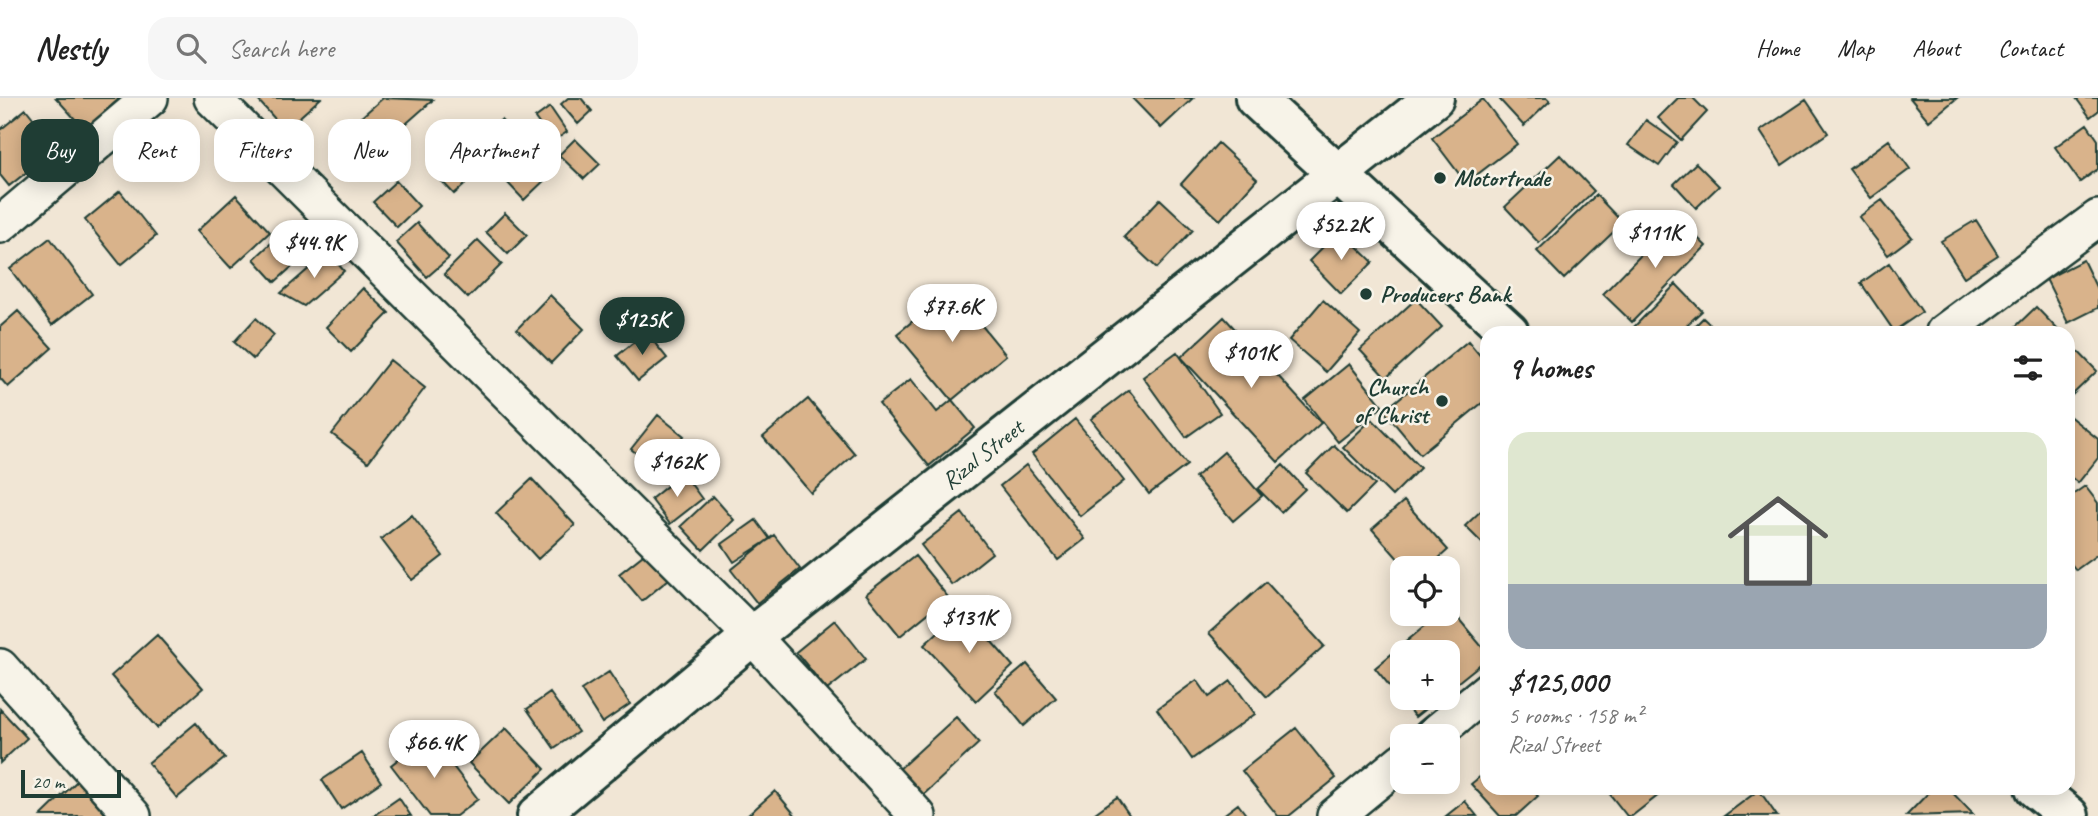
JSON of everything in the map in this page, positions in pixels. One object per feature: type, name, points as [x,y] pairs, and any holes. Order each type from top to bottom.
[{"type":"street","points":[[0,225],[150,98]]},
{"type":"street","points":[[212,98],[752,636],[918,816]]},
{"type":"street","points":[[1255,98],[1502,326]]},
{"type":"street","name":"Rizal Street","points":[[537,816],[752,636],[1434,98]]},
{"type":"street","points":[[1952,326],[2098,218]]},
{"type":"street","points":[[0,667],[133,816]]},
{"type":"street","points":[[1447,724],[1480,697]]},
{"type":"street","points":[[1335,816],[1390,771]]},
{"type":"street","points":[[2044,795],[2069,816]]},
{"type":"building","points":[[56,98],[120,98],[97,119],[75,119]]},
{"type":"building","points":[[256,98],[321,98],[297,119],[275,119]]},
{"type":"building","points":[[383,98],[433,100],[411,119],[359,119]]},
{"type":"building","points":[[568,98],[581,98],[592,111],[578,124],[561,104]]},
{"type":"building","points":[[1132,98],[1193,98],[1161,128]]},
{"type":"building","points":[[1547,98],[1550,101],[1524,126],[1500,100]]},
{"type":"building","points":[[1678,98],[1693,98],[1707,112],[1681,140],[1658,118]]},
{"type":"building","points":[[1910,98],[1957,98],[1929,121]]},
{"type":"building","points":[[2076,98],[2098,98],[2098,111],[2090,117]]},
{"type":"building","points":[[1483,99],[1517,144],[1466,183],[1432,138]]},
{"type":"building","points":[[1806,100],[1828,133],[1782,165],[1760,131]]},
{"type":"building","points":[[550,107],[558,119],[536,119]]},
{"type":"building","points":[[26,109],[34,119],[21,119],[21,176],[9,186],[0,175],[0,130]]},
{"type":"building","points":[[1646,120],[1677,142],[1659,166],[1628,145]]},
{"type":"building","points":[[561,123],[567,132],[561,136]]},
{"type":"building","points":[[2087,124],[2098,140],[2098,169],[2080,182],[2055,147]]},
{"type":"building","points":[[575,139],[600,164],[584,179],[561,157],[561,153]]},
{"type":"building","points":[[1889,140],[1910,169],[1871,198],[1849,169]]},
{"type":"building","points":[[1218,143],[1257,179],[1220,220],[1181,184]]},
{"type":"building","points":[[1560,155],[1594,191],[1539,243],[1505,207]]},
{"type":"building","points":[[1696,163],[1719,186],[1696,208],[1674,184]]},
{"type":"building","points":[[397,182],[419,206],[397,227],[373,202]]},
{"type":"building","points":[[443,182],[468,182],[454,194]]},
{"type":"building","points":[[507,182],[543,182],[524,200]]},
{"type":"building","points":[[120,191],[156,236],[121,265],[85,220]]},
{"type":"building","points":[[236,195],[270,232],[231,268],[197,231]]},
{"type":"building","points":[[1596,195],[1623,223],[1564,279],[1537,251]]},
{"type":"building","points":[[1160,199],[1193,230],[1157,268],[1124,237]]},
{"type":"building","points":[[1882,200],[1912,237],[1888,255],[1859,217]]},
{"type":"building","points":[[505,213],[527,235],[508,254],[486,232]]},
{"type":"building","points":[[1677,218],[1706,246],[1632,322],[1603,294]]},
{"type":"building","points":[[1976,220],[1998,255],[1964,277],[1941,241]]},
{"type":"building","points":[[293,223],[315,246],[275,282],[254,259]]},
{"type":"building","points":[[417,223],[449,258],[427,277],[396,242]]},
{"type":"building","points":[[1340,230],[1373,262],[1341,294],[1309,261]]},
{"type":"building","points":[[50,238],[92,294],[52,325],[10,269]]},
{"type":"building","points":[[478,240],[502,264],[468,298],[444,274]]},
{"type":"building","points":[[328,252],[344,271],[304,306],[281,293]]},
{"type":"building","points":[[2083,260],[2098,291],[2098,308],[2068,323],[2046,279]]},
{"type":"building","points":[[1889,263],[1922,312],[1901,326],[1891,326],[1861,283]]},
{"type":"building","points":[[1676,284],[1702,311],[1686,326],[1635,326]]},
{"type":"building","points":[[363,288],[389,313],[351,352],[326,327]]},
{"type":"building","points":[[952,289],[1006,355],[952,400],[897,334]]},
{"type":"building","points":[[550,295],[584,329],[551,363],[517,329]]},
{"type":"building","points":[[1416,299],[1442,327],[1386,378],[1360,350]]},
{"type":"building","points":[[1323,300],[1360,333],[1326,372],[1289,340]]},
{"type":"building","points":[[2036,307],[2054,326],[2016,326]]},
{"type":"building","points":[[18,311],[52,348],[8,387],[0,378],[0,327]]},
{"type":"building","points":[[1224,317],[1321,423],[1278,462],[1181,357]]},
{"type":"building","points":[[256,318],[274,335],[253,359],[234,342]]},
{"type":"building","points":[[1703,318],[1712,326],[1695,326]]},
{"type":"building","points":[[646,332],[667,358],[638,381],[617,356]]},
{"type":"building","points":[[1468,341],[1480,355],[1480,405],[1420,454],[1384,411]]},
{"type":"building","points":[[2075,348],[2097,371],[2075,392]]},
{"type":"building","points":[[1177,352],[1220,413],[1186,437],[1143,377]]},
{"type":"building","points":[[390,360],[425,388],[368,462],[332,434]]},
{"type":"building","points":[[1349,364],[1383,406],[1338,442],[1305,400]]},
{"type":"building","points":[[911,379],[937,412],[952,400],[975,428],[929,466],[879,404]]},
{"type":"building","points":[[1129,390],[1187,465],[1149,494],[1091,419]]},
{"type":"building","points":[[808,399],[855,454],[811,493],[763,437]]},
{"type":"building","points":[[658,415],[684,436],[657,470],[631,449]]},
{"type":"building","points":[[1075,419],[1124,481],[1080,516],[1032,454]]},
{"type":"building","points":[[1372,419],[1420,468],[1392,496],[1343,447]]},
{"type":"building","points":[[2075,421],[2098,439],[2098,458],[2078,483],[2075,481]]},
{"type":"building","points":[[1334,445],[1375,485],[1347,513],[1306,473]]},
{"type":"building","points":[[1224,452],[1262,496],[1233,521],[1195,477]]},
{"type":"building","points":[[1026,465],[1085,539],[1058,560],[1000,486]]},
{"type":"building","points":[[1283,465],[1305,489],[1281,512],[1258,489]]},
{"type":"building","points":[[683,473],[702,499],[670,524],[651,499]]},
{"type":"building","points":[[532,479],[575,525],[538,559],[496,513]]},
{"type":"building","points":[[2085,486],[2098,503],[2098,554],[2076,570],[2075,569],[2075,493]]},
{"type":"building","points":[[713,496],[734,520],[703,550],[681,526]]},
{"type":"building","points":[[1404,501],[1448,550],[1441,556],[1396,556],[1372,529]]},
{"type":"building","points":[[1480,512],[1480,541],[1465,526]]},
{"type":"building","points":[[962,513],[992,553],[952,585],[921,545]]},
{"type":"building","points":[[412,515],[443,556],[412,580],[381,539]]},
{"type":"building","points":[[756,520],[770,539],[734,562],[722,544]]},
{"type":"building","points":[[774,535],[800,569],[757,603],[731,570]]},
{"type":"building","points":[[647,552],[669,579],[642,601],[619,574]]},
{"type":"building","points":[[915,556],[948,597],[900,636],[866,594]]},
{"type":"building","points":[[1266,582],[1324,646],[1267,697],[1209,633]]},
{"type":"building","points":[[963,609],[1013,666],[976,701],[924,645]]},
{"type":"building","points":[[835,620],[866,659],[827,690],[796,652]]},
{"type":"building","points":[[1460,620],[1480,644],[1480,664],[1460,681],[1460,640],[1408,640],[1425,626],[1460,626]]},
{"type":"building","points":[[157,635],[203,688],[157,728],[111,676]]},
{"type":"building","points":[[1390,655],[1390,686],[1375,668]]},
{"type":"building","points":[[1027,664],[1056,698],[1024,726],[995,691]]},
{"type":"building","points":[[609,672],[630,704],[602,723],[581,690]]},
{"type":"building","points":[[1197,680],[1209,697],[1231,681],[1255,714],[1192,759],[1157,709]]},
{"type":"building","points":[[550,693],[578,732],[554,748],[527,709]]},
{"type":"building","points":[[0,709],[27,738],[0,763]]},
{"type":"building","points":[[1409,710],[1424,710],[1415,717]]},
{"type":"building","points":[[956,717],[979,743],[921,797],[897,771]]},
{"type":"building","points":[[196,723],[225,758],[177,798],[148,763]]},
{"type":"building","points":[[506,728],[545,769],[509,804],[469,763]]},
{"type":"building","points":[[1296,728],[1336,778],[1289,816],[1278,816],[1242,771]]},
{"type":"building","points":[[429,735],[478,799],[456,816],[430,816],[391,765]]},
{"type":"building","points":[[362,753],[381,782],[341,809],[322,780]]},
{"type":"building","points":[[1480,777],[1480,794],[1471,784]]},
{"type":"building","points":[[77,781],[105,813],[102,816],[41,816]]},
{"type":"building","points":[[775,791],[796,816],[747,816]]},
{"type":"building","points":[[1481,795],[1538,796],[1516,816],[1500,816]]},
{"type":"building","points":[[1610,795],[1659,795],[1632,816],[1627,816]]},
{"type":"building","points":[[1752,795],[1762,795],[1777,816],[1724,816]]},
{"type":"building","points":[[1926,795],[1955,795],[1973,814],[1906,816]]},
{"type":"building","points":[[1117,797],[1130,816],[1091,816]]},
{"type":"building","points":[[399,798],[411,816],[373,816]]},
{"type":"building","points":[[1465,801],[1477,816],[1446,816]]},
{"type":"building","points":[[1238,804],[1247,816],[1222,816]]},
{"type":"place","name":"Motortrade","points":[[1440,178]]},
{"type":"place","name":"Producers Bank","points":[[1366,294]]},
{"type":"place","name":"Church of Christ","points":[[1442,401]]}]
